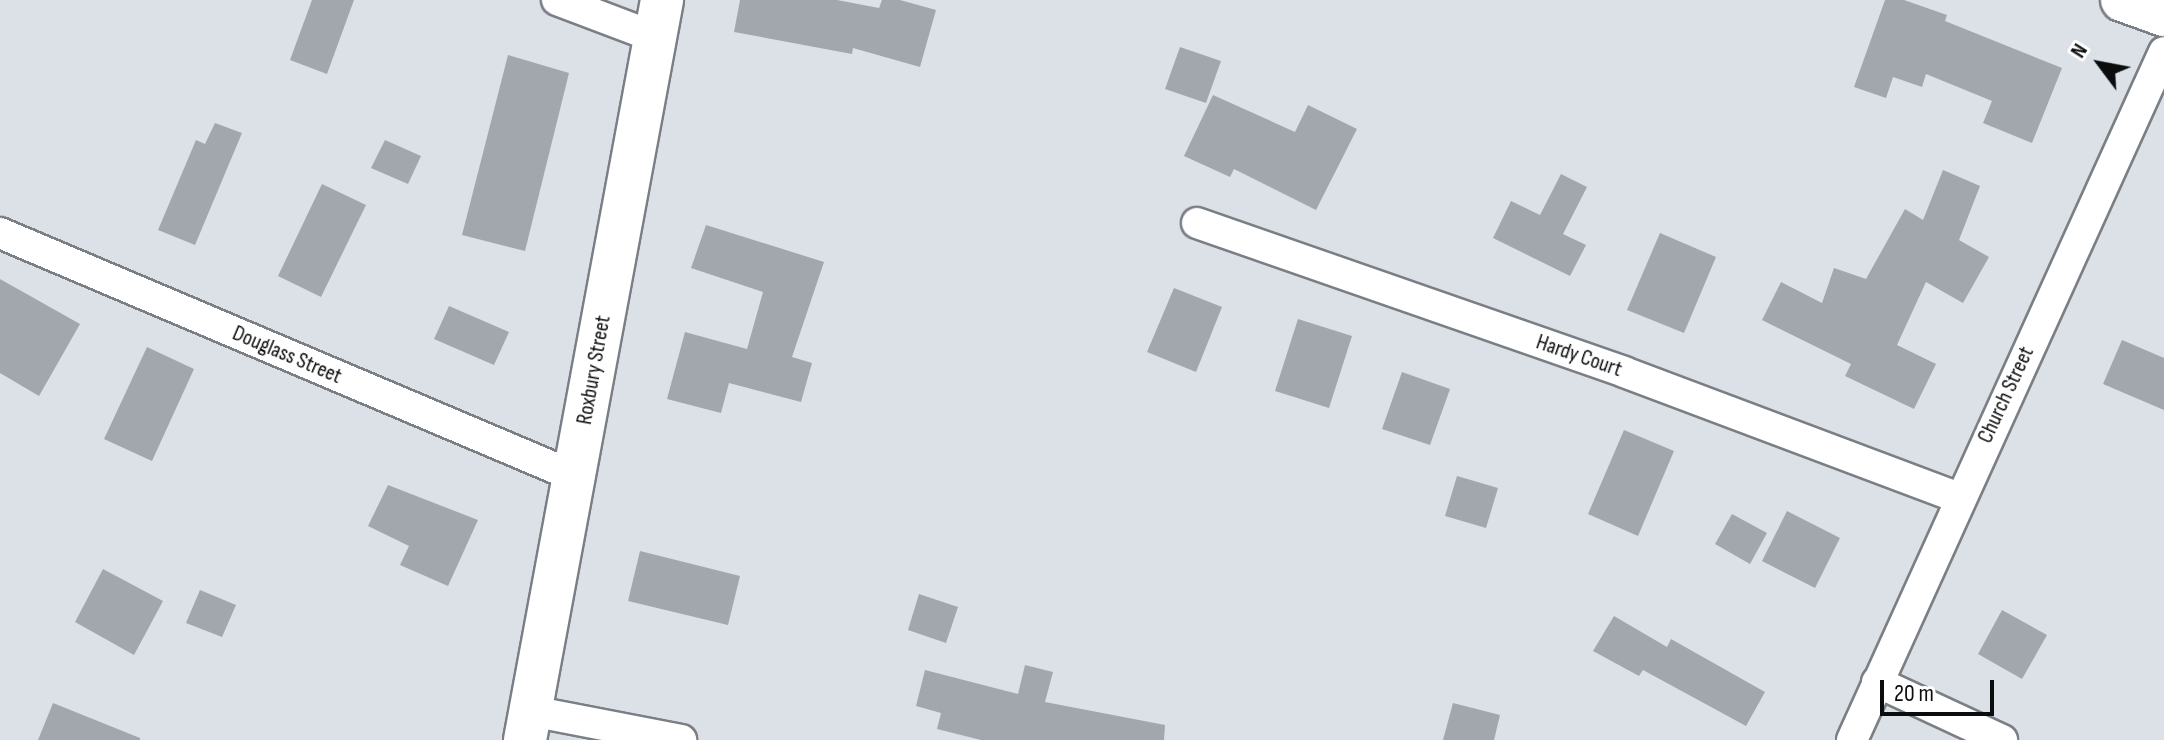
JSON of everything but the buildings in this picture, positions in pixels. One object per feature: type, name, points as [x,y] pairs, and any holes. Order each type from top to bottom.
[{"type":"street","points":[[557,0],[658,19]]},
{"type":"street","points":[[2122,0],[2164,15]]},
{"type":"street","name":"Roxbury Street","points":[[528,725],[658,19]]},
{"type":"street","name":"Church Street","points":[[1852,740],[1959,498],[2164,52]]},
{"type":"street","name":"Hardy Court","points":[[1197,223],[1624,372],[1959,498]]},
{"type":"street","name":"Douglass Street","points":[[0,233],[574,476]]},
{"type":"street","points":[[1877,682],[2002,740]]},
{"type":"street","points":[[528,725],[681,740]]}]
